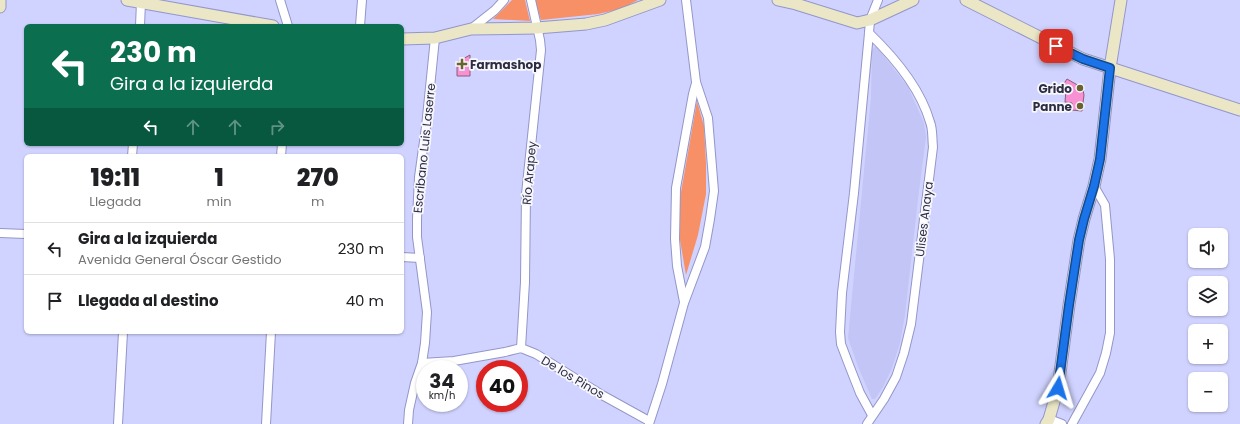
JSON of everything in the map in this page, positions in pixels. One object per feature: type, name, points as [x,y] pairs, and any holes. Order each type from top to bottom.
[{"type":"street","points":[[0,0],[0,7]]},
{"type":"street","points":[[127,0],[142,1],[263,24]]},
{"type":"street","points":[[280,0],[287,24]]},
{"type":"street","points":[[360,24],[362,0]]},
{"type":"street","points":[[471,29],[495,10],[504,0]]},
{"type":"street","name":"Río Arapey","points":[[521,348],[525,282],[526,194],[541,50],[538,28],[531,0]]},
{"type":"street","points":[[404,39],[435,38],[471,29],[538,28],[586,24],[605,20],[660,0]]},
{"type":"street","points":[[649,423],[662,384],[684,303],[705,246],[714,191],[708,118],[696,82],[686,0]]},
{"type":"street","points":[[778,0],[857,23],[870,20],[913,0]]},
{"type":"street","points":[[872,415],[860,393],[848,365],[841,344],[840,332],[842,294],[853,200],[870,20],[878,0]]},
{"type":"street","points":[[966,0],[1083,59],[1240,110]]},
{"type":"street","points":[[1062,424],[1048,422],[1058,388],[1079,240],[1100,159],[1110,68],[1121,0]]},
{"type":"street","points":[[140,24],[142,1]]},
{"type":"street","name":"Ulises Anaya","points":[[867,424],[884,399],[896,377],[911,324],[932,147],[931,123],[917,93],[886,49],[869,33]]},
{"type":"street","name":"Escribano Luis Laserre","points":[[422,360],[427,312],[417,231],[419,176],[428,112],[435,38]]},
{"type":"street","points":[[684,303],[677,266],[675,239],[676,188],[696,82]]},
{"type":"street","points":[[1072,424],[1100,373],[1110,333],[1110,259],[1105,205],[1094,186]]},
{"type":"street","points":[[0,233],[24,234]]},
{"type":"street","points":[[404,257],[420,258]]},
{"type":"street","points":[[118,424],[123,334]]},
{"type":"street","points":[[266,424],[271,334]]},
{"type":"street","points":[[459,360],[521,348]]},
{"type":"street","name":"De los Pinos","points":[[521,348],[536,354],[649,423]]},
{"type":"street","name":"Escribano Luis Laserre","points":[[408,424],[409,410],[416,378]]},
{"type":"shaded area","points":[[512,0],[525,0],[530,21],[493,19]]},
{"type":"shaded area","points":[[638,0],[621,9],[598,14],[541,20],[535,1]]},
{"type":"shaded area","points":[[876,46],[908,87],[924,123],[926,137],[905,315],[900,343],[892,368],[883,387],[875,399],[872,399],[848,338],[871,98],[872,50]]},
{"type":"shaded area","points":[[697,101],[704,126],[706,194],[698,235],[686,275],[680,240],[680,198]]},
{"type":"building","points":[[470,55],[470,76],[457,76],[457,66],[459,61]]},
{"type":"building","points":[[1067,79],[1081,87],[1083,90],[1084,95],[1082,111],[1071,110],[1072,103],[1065,102],[1066,90],[1061,88]]},
{"type":"place","name":"Farmashop","points":[[462,64]]},
{"type":"place","name":"Grido","points":[[1080,88]]},
{"type":"place","name":"Panne","points":[[1080,106]]},
{"type":"route","points":[[1056,46],[1083,59],[1110,68],[1100,159],[1079,240],[1058,388]]}]
